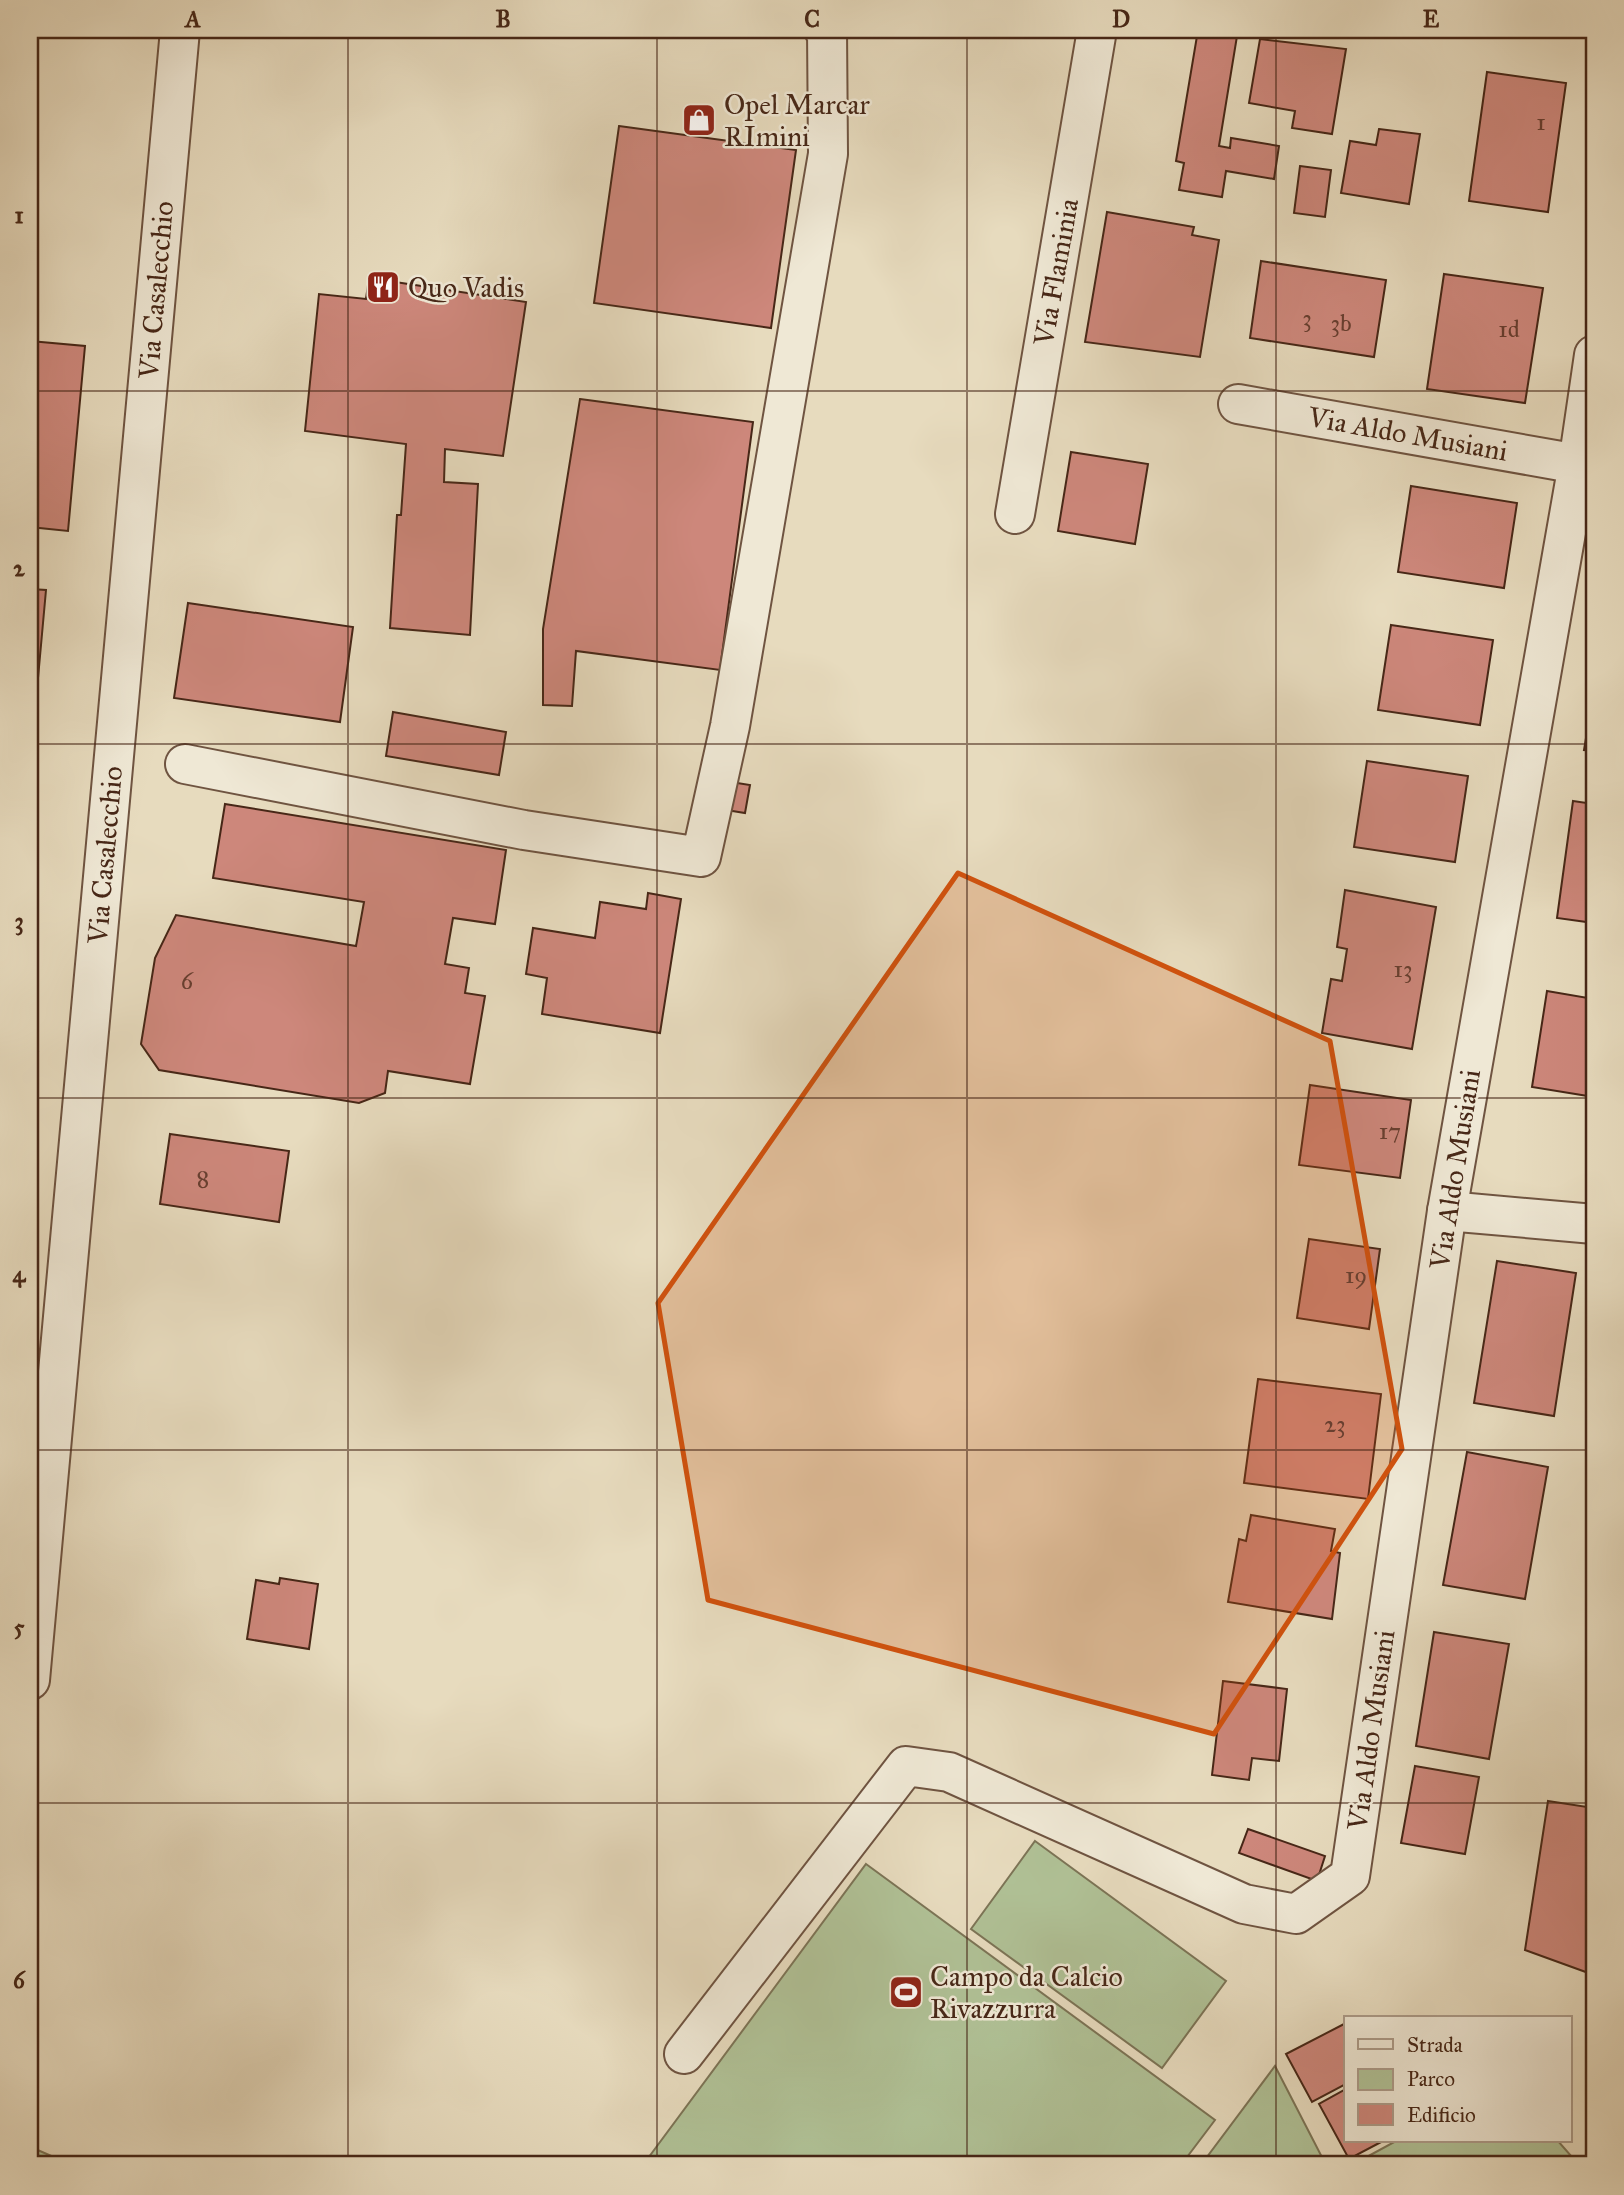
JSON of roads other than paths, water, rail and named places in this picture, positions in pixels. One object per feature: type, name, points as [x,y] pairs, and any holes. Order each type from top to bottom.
[{"type":"street","name":"Via Casalecchio","points":[[30,1680],[180,30]]},
{"type":"street","points":[[185,764],[524,830],[701,857],[730,726],[828,154],[827,30],[824,30]]},
{"type":"street","name":"Via Flaminia","points":[[1015,514],[1097,30]]},
{"type":"street","name":"Via Aldo Musiani","points":[[684,2054],[906,1766],[949,1772],[1244,1904],[1296,1914],[1350,1876],[1447,1211],[1578,464],[1594,355]]},
{"type":"street","name":"Via Aldo Musiani","points":[[1238,404],[1578,464]]},
{"type":"street","points":[[1447,1211],[1594,1224]]},
{"type":"place","name":"Opel Marcar RImini","points":[[699,120]]},
{"type":"place","name":"Quo Vadis","points":[[383,287]]},
{"type":"place","name":"Campo da Calcio Rivazzurra","points":[[906,1992]]}]
